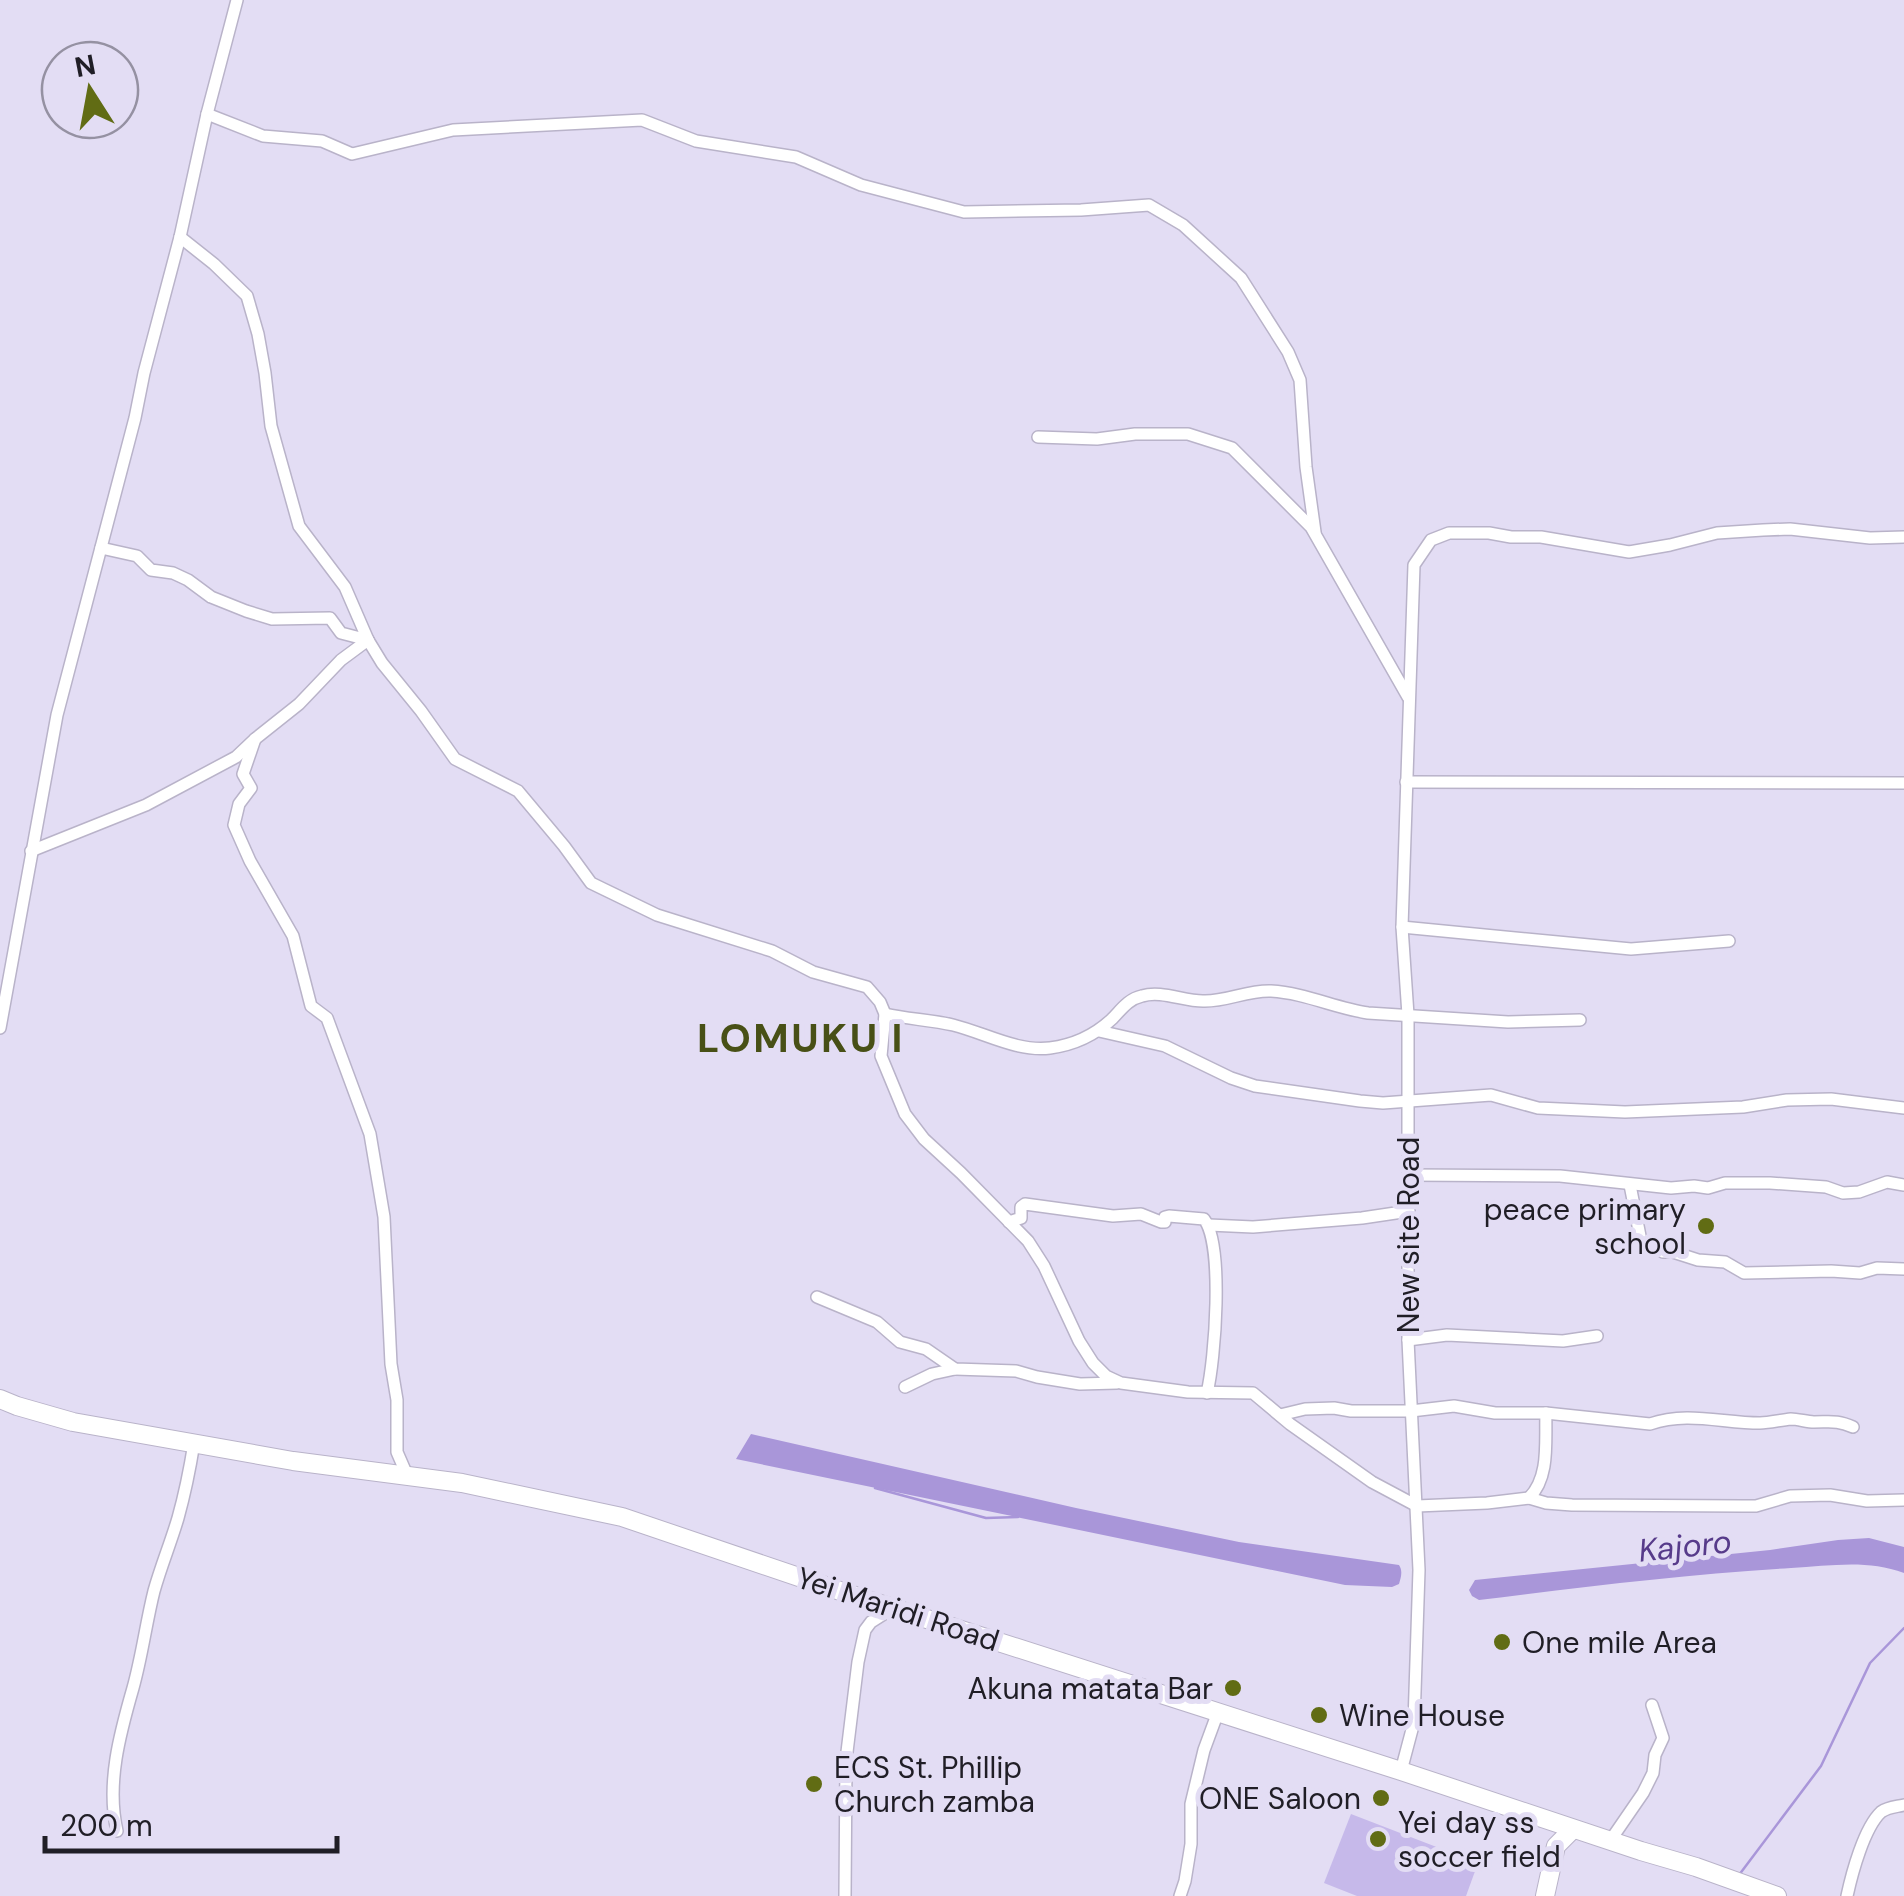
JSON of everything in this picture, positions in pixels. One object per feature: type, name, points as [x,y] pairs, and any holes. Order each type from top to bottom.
[{"type":"main road","name":"Yei Maridi Road","points":[[0,1398],[73,1422],[293,1461],[480,1486],[622,1517],[1777,1896]]},
{"type":"main road","points":[[1545,1896],[1556,1846],[1573,1829]]},
{"type":"street","points":[[0,1028],[57,715],[237,0]]},
{"type":"street","points":[[207,114],[262,136],[322,141],[352,154],[454,130],[642,120],[696,141],[796,156],[862,185],[964,212],[1149,205],[1182,225],[1241,278],[1288,352],[1300,380],[1314,532]]},
{"type":"street","points":[[180,236],[247,296],[261,354],[271,426],[299,526],[344,588],[382,663],[455,759],[518,791],[591,883],[657,915],[772,951],[813,972],[857,982],[874,994],[885,1014],[881,1056],[905,1114],[924,1139],[1028,1241],[1093,1363],[1106,1376],[1121,1383]]},
{"type":"street","points":[[1038,437],[1097,439],[1188,434],[1232,448],[1314,532],[1408,696]]},
{"type":"street","name":"New site Road","points":[[1401,1771],[1414,1722],[1420,1570],[1410,1412],[1408,1015],[1402,927],[1414,565],[1431,540],[1449,534],[1489,532],[1541,537],[1629,552],[1717,534],[1763,530],[1904,537]]},
{"type":"street","points":[[101,548],[137,556],[151,570],[173,573],[210,598],[246,611],[272,619],[330,618],[341,633],[368,640]]},
{"type":"street","points":[[31,851],[146,805],[236,757],[368,640]]},
{"type":"street","points":[[255,738],[244,774],[251,788],[239,804],[234,825],[293,936],[311,1006],[327,1018],[370,1134],[384,1217],[397,1452],[407,1475]]},
{"type":"street","points":[[1406,782],[1904,784]]},
{"type":"street","points":[[1402,927],[1631,949],[1729,941]]},
{"type":"street","points":[[885,1014],[954,1026],[1030,1048],[1067,1045],[1099,1031],[1130,1001],[1153,994],[1213,1001],[1260,990],[1309,997],[1347,1010],[1508,1022],[1580,1020]]},
{"type":"street","points":[[1099,1031],[1165,1046],[1255,1086],[1360,1101],[1491,1095],[1538,1108],[1625,1112],[1830,1099],[1904,1108]]},
{"type":"street","points":[[1409,1175],[1560,1176],[1671,1188],[1770,1183],[1826,1187],[1843,1193],[1887,1182],[1904,1184]]},
{"type":"street","points":[[1630,1185],[1642,1241],[1662,1252],[1726,1262],[1744,1273],[1904,1269]]},
{"type":"street","points":[[1010,1222],[1021,1218],[1021,1207],[1026,1204],[1094,1214],[1141,1214],[1161,1222],[1168,1216],[1204,1219],[1209,1225],[1215,1291],[1213,1360],[1207,1393]]},
{"type":"street","points":[[1209,1225],[1253,1226],[1409,1211]]},
{"type":"street","points":[[816,1297],[877,1322],[900,1342],[926,1349],[954,1369]]},
{"type":"street","points":[[1408,1340],[1458,1335],[1563,1342],[1597,1336]]},
{"type":"street","points":[[904,1388],[932,1374],[954,1369],[1016,1371],[1080,1384],[1121,1383],[1253,1394],[1372,1482],[1417,1506],[1529,1498],[1546,1504],[1742,1506],[1830,1495],[1867,1502],[1904,1500]]},
{"type":"street","points":[[1280,1414],[1334,1408],[1410,1412],[1454,1406],[1495,1413],[1650,1424],[1686,1418],[1757,1423],[1790,1419],[1838,1421],[1852,1427]]},
{"type":"street","points":[[1529,1498],[1539,1488],[1544,1468],[1546,1414]]},
{"type":"street","points":[[116,1831],[112,1813],[116,1758],[126,1706],[154,1592],[178,1519],[194,1443]]},
{"type":"street","points":[[845,1896],[846,1760],[858,1662],[866,1630],[894,1608]]},
{"type":"street","points":[[1610,1841],[1653,1772],[1654,1755],[1663,1738],[1652,1705]]},
{"type":"street","points":[[1180,1896],[1191,1844],[1191,1804],[1218,1712]]},
{"type":"street","points":[[1847,1896],[1872,1823],[1884,1810],[1904,1806]]},
{"type":"shaded area","points":[[751,1434],[1239,1542],[1399,1565],[1399,1584],[1345,1585],[736,1459]]},
{"type":"shaded area","points":[[1869,1538],[1904,1547],[1904,1573],[1876,1566],[1834,1565],[1674,1577],[1479,1600],[1469,1590],[1475,1580]]},
{"type":"shaded area","name":"Yei day ss soccer field","points":[[1351,1814],[1478,1863],[1466,1896],[1357,1896],[1324,1883]]},
{"type":"waterway","points":[[875,1488],[986,1518],[1018,1517]]},
{"type":"waterway","points":[[1739,1875],[1821,1766],[1870,1663],[1904,1628]]},
{"type":"place","name":"peace primary school","points":[[1706,1226]]},
{"type":"place","name":"One mile Area","points":[[1502,1642]]},
{"type":"place","name":"Akuna matata Bar","points":[[1233,1688]]},
{"type":"place","name":"Wine House","points":[[1319,1715]]},
{"type":"place","name":"ECS St. Phillip Church zamba","points":[[814,1784]]},
{"type":"place","name":"ONE Saloon","points":[[1381,1798]]},
{"type":"place","name":"Yei day ss soccer field","points":[[1378,1839]]},
{"type":"district","name":"LOMUKU I","points":[[801,1038]]},
{"type":"water label","name":"Kajoro","points":[[1685,1546]]}]
